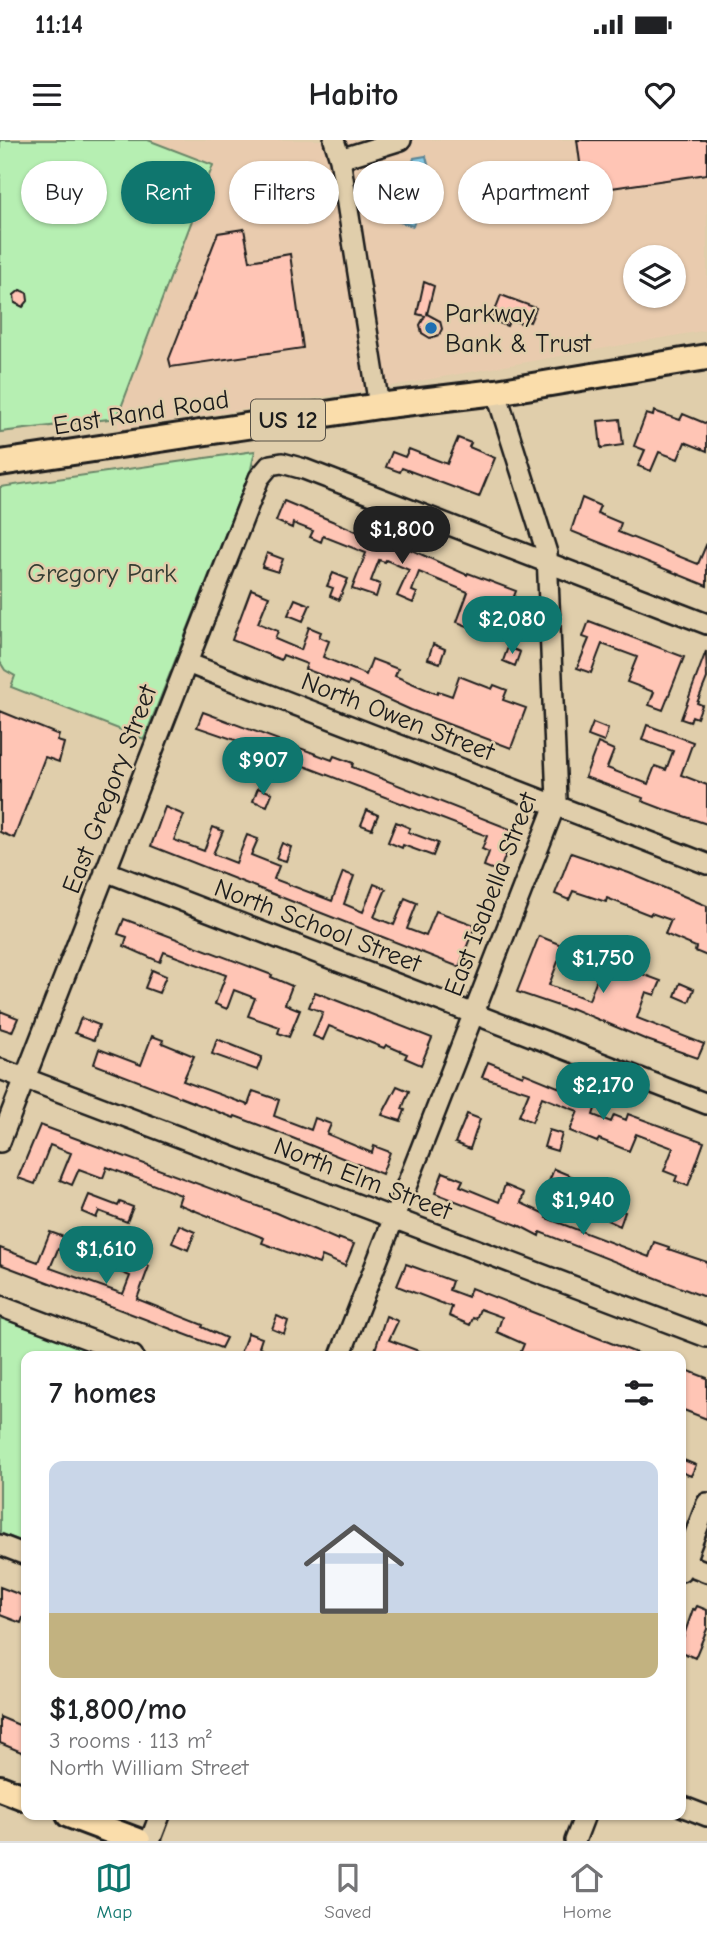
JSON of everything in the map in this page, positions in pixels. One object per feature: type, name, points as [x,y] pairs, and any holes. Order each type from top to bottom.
[{"type":"main road","name":"East Rand Road","points":[[0,463],[704,361]]},
{"type":"main road","points":[[0,1788],[21,1796]]},
{"type":"main road","points":[[82,1820],[138,1841]]},
{"type":"street","points":[[334,140],[340,159],[379,406]]},
{"type":"street","points":[[340,159],[401,140]]},
{"type":"street","name":"East Isabella Street","points":[[342,1351],[555,806],[558,792],[548,563],[543,537],[496,392]]},
{"type":"street","name":"East Gregory Street","points":[[0,1142],[259,478],[265,469],[275,463],[304,468],[548,563]]},
{"type":"street","points":[[548,563],[707,624]]},
{"type":"street","name":"North Owen Street","points":[[187,663],[707,864]]},
{"type":"street","name":"North School Street","points":[[105,871],[707,1104]]},
{"type":"street","name":"North Elm Street","points":[[0,1069],[707,1337]]},
{"type":"street","points":[[0,1306],[120,1351]]},
{"type":"street","points":[[686,1555],[707,1503]]},
{"type":"street","points":[[0,1545],[21,1553]]},
{"type":"street","points":[[686,1566],[707,1572]]},
{"type":"street","points":[[686,1808],[707,1816]]},
{"type":"street","points":[[150,1841],[158,1820]]},
{"type":"street","points":[[575,1841],[583,1820]]},
{"type":"shaded area","points":[[148,140],[707,140],[707,330],[386,387],[119,429],[117,418],[191,224],[215,224],[215,161],[203,161]]},
{"type":"green space","points":[[0,140],[148,140],[203,161],[121,161],[121,224],[191,224],[117,418],[0,432]]},
{"type":"green space","name":"Gregory Park","points":[[255,451],[251,469],[144,739],[11,687],[15,676],[5,670],[0,662],[0,487]]},
{"type":"green space","points":[[0,1315],[97,1351],[21,1351],[21,1541],[0,1533]]},
{"type":"water","points":[[426,156],[427,161],[413,161],[414,158]]},
{"type":"building","points":[[577,140],[707,140],[707,174],[613,188],[613,161],[580,161]]},
{"type":"building","points":[[244,229],[250,261],[290,254],[303,348],[171,367],[169,359],[218,233]]},
{"type":"building","points":[[424,282],[434,286],[427,314],[440,321],[442,329],[439,335],[430,338],[422,333],[420,325],[425,316],[417,314]]},
{"type":"building","points":[[20,290],[27,293],[28,301],[23,307],[15,303],[14,295]]},
{"type":"building","points":[[501,295],[536,308],[530,322],[525,320],[523,324],[510,319],[507,326],[496,322],[497,319],[492,318]]},
{"type":"building","points":[[654,411],[680,420],[683,414],[707,424],[707,451],[685,442],[678,459],[659,452],[651,471],[638,466],[645,450],[634,446],[646,414],[653,416]]},
{"type":"building","points":[[620,419],[623,445],[601,448],[598,421]]},
{"type":"building","points":[[458,438],[471,443],[469,447],[495,458],[479,497],[402,468],[400,472],[386,467],[392,452],[405,457],[409,449],[447,464]]},
{"type":"building","points":[[582,498],[600,506],[597,513],[621,523],[618,532],[698,564],[707,543],[707,586],[571,531]]},
{"type":"building","points":[[284,501],[373,538],[405,547],[467,575],[468,573],[516,591],[507,614],[484,605],[475,629],[457,622],[468,592],[419,572],[412,591],[417,593],[413,603],[397,596],[409,570],[386,560],[379,560],[371,581],[380,584],[376,597],[352,589],[366,553],[323,536],[321,542],[310,537],[313,531],[293,523],[292,528],[276,521]]},
{"type":"building","points":[[267,553],[283,559],[278,572],[262,567]]},
{"type":"building","points":[[333,573],[348,579],[339,600],[330,596],[333,588],[327,586]]},
{"type":"building","points":[[251,589],[269,596],[258,623],[278,631],[275,639],[301,650],[309,627],[321,632],[319,637],[329,641],[323,657],[366,675],[372,659],[398,669],[395,676],[437,694],[438,691],[452,696],[459,676],[492,689],[494,685],[507,690],[503,700],[526,708],[511,748],[411,710],[349,682],[348,685],[305,669],[307,664],[283,655],[281,660],[232,640]]},
{"type":"building","points":[[295,599],[310,605],[303,621],[288,615]]},
{"type":"building","points":[[589,621],[684,657],[663,710],[649,705],[654,692],[627,682],[637,657],[602,644],[591,673],[577,668],[589,639],[583,637]]},
{"type":"building","points":[[433,644],[445,649],[440,663],[428,659]]},
{"type":"building","points":[[508,647],[520,652],[515,666],[503,661]]},
{"type":"building","points":[[706,651],[707,678],[697,703],[702,705],[697,718],[692,716],[690,722],[681,719]]},
{"type":"building","points":[[0,711],[59,735],[57,741],[64,743],[59,762],[45,757],[14,838],[0,832]]},
{"type":"building","points":[[203,712],[332,760],[334,756],[353,763],[352,767],[515,831],[499,872],[484,866],[489,852],[482,849],[487,836],[257,748],[246,776],[232,771],[244,743],[197,727]]},
{"type":"building","points":[[593,723],[608,729],[604,742],[588,736]]},
{"type":"building","points":[[647,725],[693,742],[681,775],[707,785],[707,824],[585,777],[598,743],[614,750],[607,768],[648,784],[655,766],[666,770],[673,751],[642,740]]},
{"type":"building","points":[[258,788],[272,793],[267,806],[253,801]]},
{"type":"building","points":[[165,807],[184,815],[174,840],[204,851],[213,827],[223,831],[213,854],[236,863],[247,835],[258,839],[251,855],[279,866],[274,879],[332,901],[343,872],[354,876],[344,904],[363,912],[374,884],[386,889],[374,917],[394,925],[405,898],[417,903],[407,929],[426,936],[436,911],[475,925],[459,967],[151,846]]},
{"type":"building","points":[[367,810],[378,815],[372,829],[361,825]]},
{"type":"building","points":[[396,822],[410,828],[408,832],[438,843],[433,856],[388,842]]},
{"type":"building","points":[[282,843],[291,847],[286,861],[276,858]]},
{"type":"building","points":[[571,853],[629,873],[707,906],[707,956],[695,951],[696,947],[665,934],[671,920],[607,898],[606,902],[573,891],[569,900],[555,894]]},
{"type":"building","points":[[124,919],[272,975],[271,977],[292,986],[285,1004],[300,1010],[289,1037],[278,1033],[280,1027],[248,1016],[255,998],[234,990],[227,1009],[215,1004],[226,975],[164,952],[160,962],[124,946],[127,937],[118,934]]},
{"type":"building","points":[[539,936],[564,946],[549,985],[589,1000],[599,973],[581,966],[586,952],[661,981],[655,995],[646,992],[637,1018],[704,1044],[698,1058],[571,1008],[570,1010],[517,992]]},
{"type":"building","points":[[152,970],[166,976],[159,993],[145,988]]},
{"type":"building","points":[[680,983],[694,989],[689,1002],[675,996]]},
{"type":"building","points":[[315,992],[432,1038],[421,1065],[405,1058],[407,1054],[386,1045],[384,1048],[329,1026],[323,1040],[313,1036],[323,1012],[309,1007]]},
{"type":"building","points":[[0,1011],[18,1018],[12,1032],[0,1028]]},
{"type":"building","points":[[81,1018],[99,1025],[94,1040],[75,1033]]},
{"type":"building","points":[[152,1036],[194,1056],[183,1081],[248,1105],[253,1091],[279,1100],[274,1116],[311,1130],[315,1118],[331,1124],[327,1134],[372,1153],[374,1146],[390,1152],[382,1174],[94,1064],[99,1049],[141,1065]]},
{"type":"building","points":[[217,1039],[262,1057],[257,1070],[212,1054]]},
{"type":"building","points":[[488,1062],[523,1076],[524,1073],[597,1103],[593,1115],[611,1122],[614,1115],[626,1120],[628,1114],[704,1142],[688,1186],[675,1181],[677,1176],[664,1171],[673,1148],[636,1134],[629,1151],[599,1139],[597,1142],[570,1131],[578,1111],[542,1097],[532,1122],[519,1116],[529,1092],[482,1077]]},
{"type":"building","points":[[397,1086],[409,1091],[402,1109],[405,1110],[401,1121],[382,1115]]},
{"type":"building","points":[[467,1114],[480,1119],[470,1149],[455,1143]]},
{"type":"building","points":[[40,1125],[354,1244],[345,1266],[322,1256],[319,1264],[262,1243],[264,1238],[178,1204],[181,1195],[107,1167],[103,1178],[79,1169],[72,1185],[60,1180],[71,1153],[50,1145],[35,1184],[18,1178]]},
{"type":"building","points":[[549,1130],[562,1134],[557,1151],[544,1147]]},
{"type":"building","points":[[554,1169],[585,1182],[586,1179],[601,1184],[595,1199],[564,1187],[561,1193],[547,1186]]},
{"type":"building","points":[[443,1172],[463,1180],[460,1186],[499,1202],[505,1185],[524,1193],[521,1203],[547,1215],[546,1218],[649,1257],[654,1242],[707,1262],[707,1298],[540,1232],[539,1236],[435,1193]]},
{"type":"building","points":[[89,1195],[118,1206],[120,1202],[133,1207],[127,1222],[99,1211],[96,1218],[82,1212]]},
{"type":"building","points":[[612,1207],[625,1212],[620,1226],[607,1220]]},
{"type":"building","points":[[179,1225],[195,1232],[188,1250],[172,1243]]},
{"type":"building","points":[[50,1232],[89,1246],[84,1259],[58,1249],[50,1268],[123,1294],[130,1276],[103,1265],[108,1253],[135,1264],[136,1261],[149,1266],[137,1299],[203,1325],[202,1327],[226,1338],[221,1348],[0,1264],[0,1248],[38,1262]]},
{"type":"building","points":[[406,1264],[452,1281],[449,1290],[468,1297],[471,1288],[631,1351],[521,1351],[524,1344],[497,1332],[502,1317],[480,1309],[470,1325],[449,1316],[452,1307],[397,1286]]},
{"type":"building","points":[[277,1316],[288,1321],[284,1334],[272,1329]]},
{"type":"building","points":[[386,1316],[398,1321],[389,1340],[419,1351],[378,1351],[375,1350]]},
{"type":"building","points":[[248,1333],[262,1338],[259,1347],[269,1351],[241,1351]]},
{"type":"building","points":[[686,1370],[707,1378],[707,1419],[686,1411]]},
{"type":"building","points":[[686,1461],[696,1465],[691,1476],[686,1474]]},
{"type":"building","points":[[0,1587],[21,1595],[21,1623],[0,1615]]},
{"type":"building","points":[[697,1606],[707,1610],[707,1629],[695,1658],[686,1654],[686,1629],[693,1609]]},
{"type":"building","points":[[0,1717],[21,1726],[21,1752],[0,1743]]},
{"type":"place","name":"Parkway Bank & Trust","points":[[431,328]]}]
